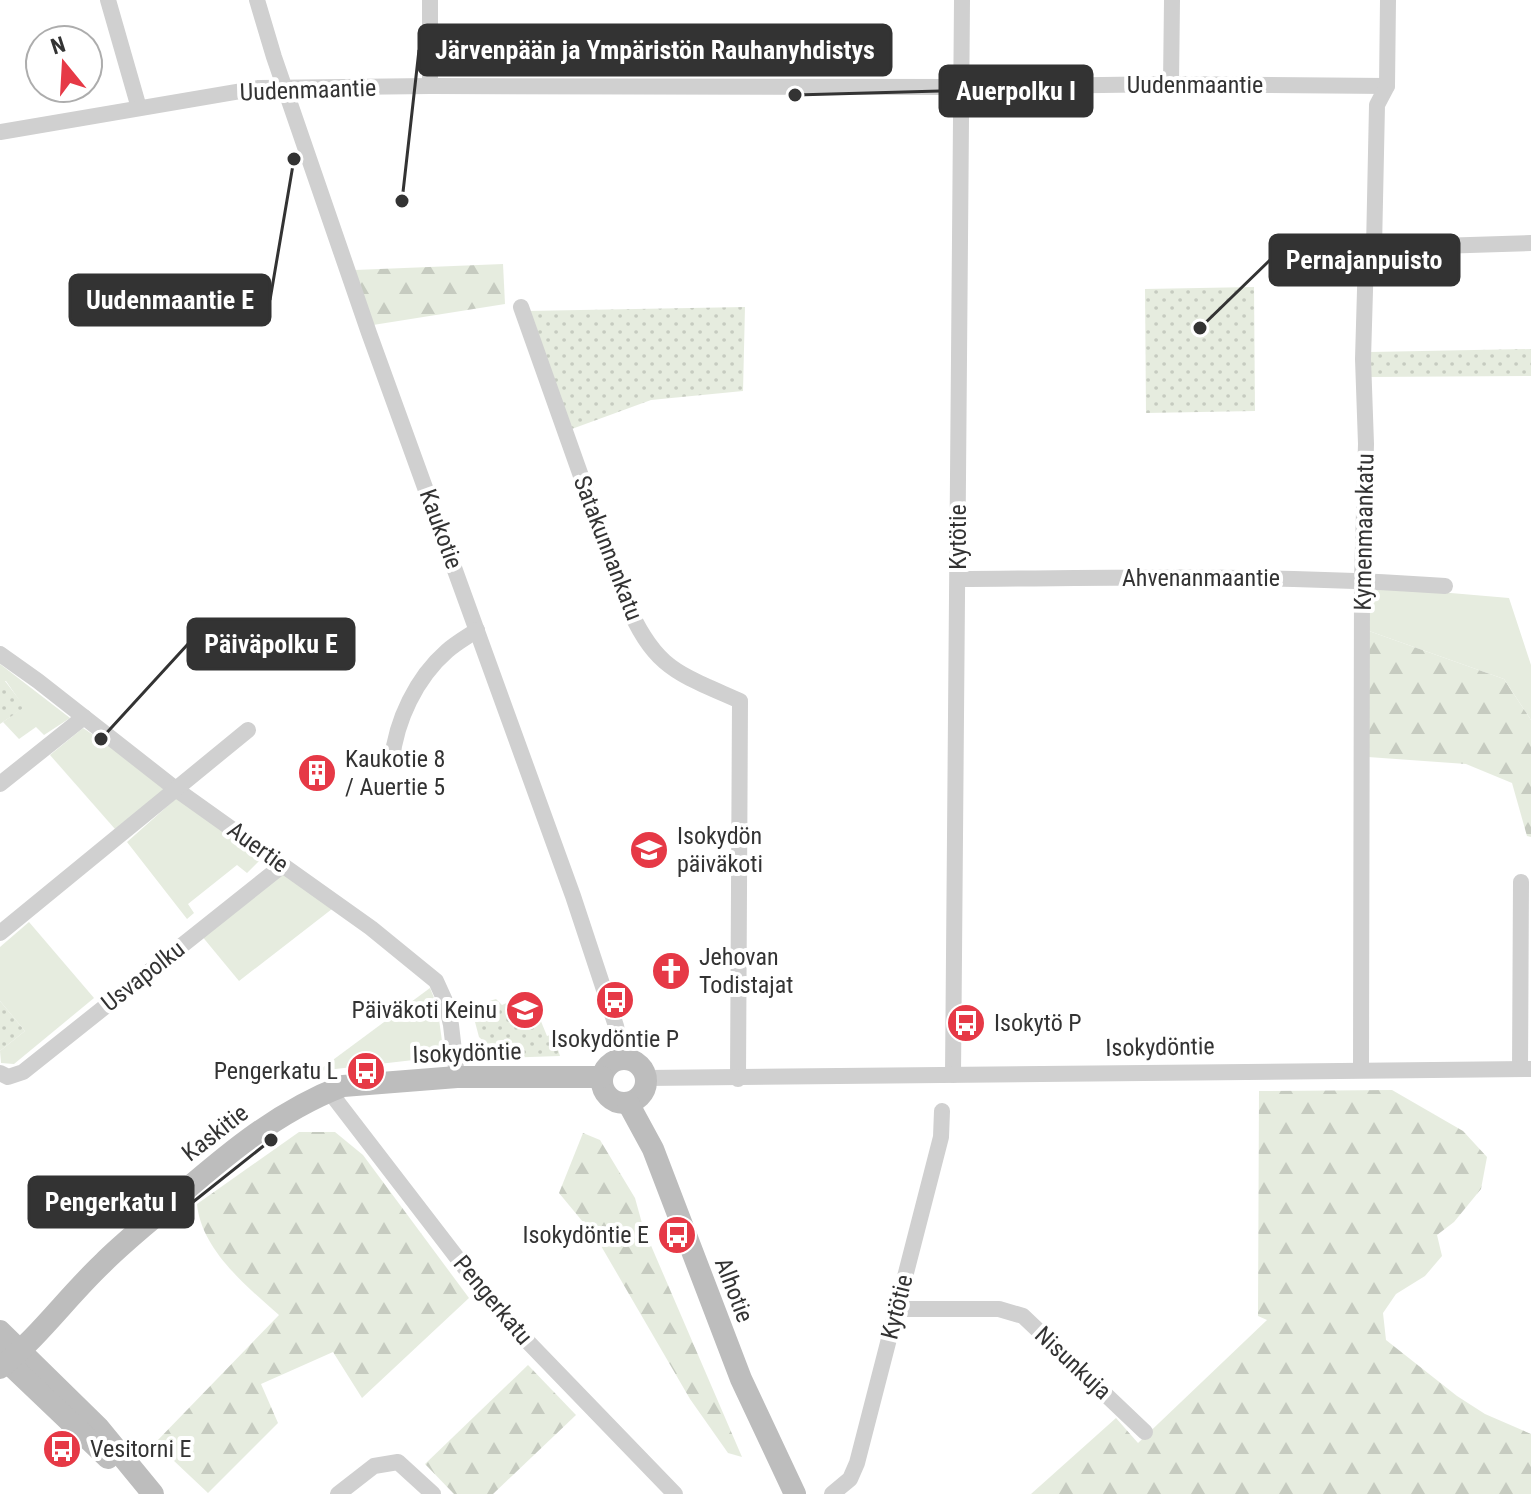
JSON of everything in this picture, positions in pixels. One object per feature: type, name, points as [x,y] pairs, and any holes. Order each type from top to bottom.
[{"type":"street","points":[[108,0],[139,108]]},
{"type":"street","name":"Kaukotie","points":[[257,0],[369,333],[573,896],[616,1026],[623,1059]]},
{"type":"street","points":[[430,0],[430,86]]},
{"type":"street","name":"Kytötie","points":[[953,1075],[962,0]]},
{"type":"street","points":[[1171,84],[1172,0]]},
{"type":"street","name":"Kymenmaankatu","points":[[1361,1070],[1362,580],[1366,444],[1363,359],[1366,256],[1374,248],[1377,105],[1387,86],[1388,0]]},
{"type":"street","name":"Uudenmaantie","points":[[0,132],[259,88],[1387,86]]},
{"type":"street","points":[[1374,248],[1531,243]]},
{"type":"street","name":"Satakunnankatu","points":[[521,307],[625,600],[644,640],[670,668],[740,701],[738,1079]]},
{"type":"street","name":"Ahvenanmaantie","points":[[958,579],[1142,577],[1362,580],[1445,586]]},
{"type":"street","points":[[392,760],[395,735],[411,696],[445,652],[477,630]]},
{"type":"street","name":"Auertie","points":[[0,654],[177,790],[371,928],[436,981],[451,1025],[457,1077]]},
{"type":"street","points":[[0,784],[84,717]]},
{"type":"street","points":[[0,933],[248,730]]},
{"type":"street","name":"Usvapolku","points":[[0,1073],[8,1077],[23,1072],[283,865]]},
{"type":"street","points":[[1521,882],[1525,1069]]},
{"type":"street","points":[[623,1059],[636,1063],[646,1078],[642,1094],[628,1103],[608,1098],[602,1088],[602,1077],[610,1063],[623,1059]]},
{"type":"street","name":"Isokydöntie","points":[[646,1078],[1525,1069]]},
{"type":"street","name":"Isokydöntie","points":[[382,1082],[457,1077],[602,1077]]},
{"type":"street","name":"Kaskitie","points":[[7,1359],[102,1264],[211,1167],[280,1116],[343,1086],[382,1082]]},
{"type":"street","name":"Pengerkatu","points":[[329,1091],[498,1311],[675,1494]]},
{"type":"street","name":"Alhotie","points":[[628,1103],[653,1149],[741,1379],[795,1494]]},
{"type":"street","name":"Kytötie","points":[[832,1494],[850,1479],[857,1463],[941,1137],[942,1111]]},
{"type":"street","name":"Nisunkuja","points":[[896,1309],[999,1309],[1023,1316],[1145,1432]]},
{"type":"street","points":[[0,1331],[7,1359],[98,1427],[150,1494]]},
{"type":"street","points":[[338,1494],[374,1466],[398,1462],[433,1494]]},
{"type":"green space","points":[[503,264],[505,304],[373,325],[355,270]]},
{"type":"green space","points":[[1254,287],[1255,411],[1146,413],[1145,289]]},
{"type":"green space","points":[[745,307],[743,391],[651,400],[569,430],[526,311]]},
{"type":"green space","points":[[1531,349],[1531,376],[1370,377],[1370,352]]},
{"type":"green space","points":[[1369,586],[1509,598],[1531,665],[1531,720],[1504,679],[1369,631]]},
{"type":"green space","points":[[1369,631],[1504,679],[1531,720],[1531,837],[1527,836],[1512,783],[1466,764],[1368,757]]},
{"type":"green space","points":[[0,664],[70,718],[44,735],[36,727],[19,739],[3,722],[24,707],[6,681],[0,681]]},
{"type":"green space","points":[[0,681],[5,681],[25,707],[0,724]]},
{"type":"green space","points":[[83,728],[162,781],[164,792],[115,829],[50,755]]},
{"type":"green space","points":[[180,795],[263,857],[247,873],[237,865],[188,904],[194,913],[187,919],[127,842]]},
{"type":"green space","points":[[283,869],[332,909],[239,981],[201,935]]},
{"type":"green space","points":[[29,922],[94,998],[14,1064],[1,1063],[0,1051],[25,1031],[0,1001],[0,947]]},
{"type":"green space","points":[[430,988],[437,1005],[442,1041],[431,1058],[318,1071]]},
{"type":"green space","points":[[496,999],[502,1005],[511,1001],[515,1013],[521,1011],[524,1019],[538,1014],[547,1036],[553,1034],[560,1056],[501,1058],[479,1037],[471,1007]]},
{"type":"green space","points":[[0,1001],[25,1031],[0,1051]]},
{"type":"green space","points":[[1392,1090],[1463,1131],[1487,1157],[1481,1189],[1454,1222],[1437,1235],[1442,1256],[1425,1276],[1396,1294],[1383,1313],[1386,1340],[1457,1396],[1485,1414],[1531,1434],[1531,1494],[1031,1494],[1116,1418],[1138,1443],[1267,1320],[1258,1316],[1259,1091]]},
{"type":"green space","points":[[299,1132],[335,1132],[363,1155],[469,1298],[362,1398],[333,1352],[261,1384],[278,1423],[208,1493],[155,1443],[279,1315],[216,1252],[200,1221],[197,1204]]},
{"type":"green space","points":[[583,1133],[600,1140],[635,1198],[643,1227],[742,1457],[728,1453],[690,1399],[597,1239],[559,1193]]},
{"type":"green space","points":[[528,1365],[576,1415],[493,1494],[454,1494],[425,1464]]},
{"type":"place","name":"Auerpolku I","points":[[795,95]]},
{"type":"place","name":"Uudenmaantie E","points":[[294,159]]},
{"type":"place","name":"Järvenpään ja Ympäristön Rauhanyhdistys","points":[[402,201]]},
{"type":"place","name":"Pernajanpuisto","points":[[1200,328]]},
{"type":"place","name":"Päiväpolku E","points":[[101,739]]},
{"type":"place","name":"Kaukotie 8 / Auertie 5","points":[[317,773]]},
{"type":"place","name":"Isokydön päiväkoti","points":[[649,850]]},
{"type":"place","name":"Jehovan Todistajat","points":[[671,971]]},
{"type":"place","name":"Isokydöntie P","points":[[615,1000]]},
{"type":"place","name":"Päiväkoti Keinu","points":[[525,1010]]},
{"type":"place","name":"Isokytö P","points":[[966,1023]]},
{"type":"place","name":"Pengerkatu L","points":[[366,1071]]},
{"type":"place","name":"Pengerkatu I","points":[[271,1140]]},
{"type":"place","name":"Isokydöntie E","points":[[677,1235]]},
{"type":"place","name":"Vesitorni E","points":[[62,1449]]}]
